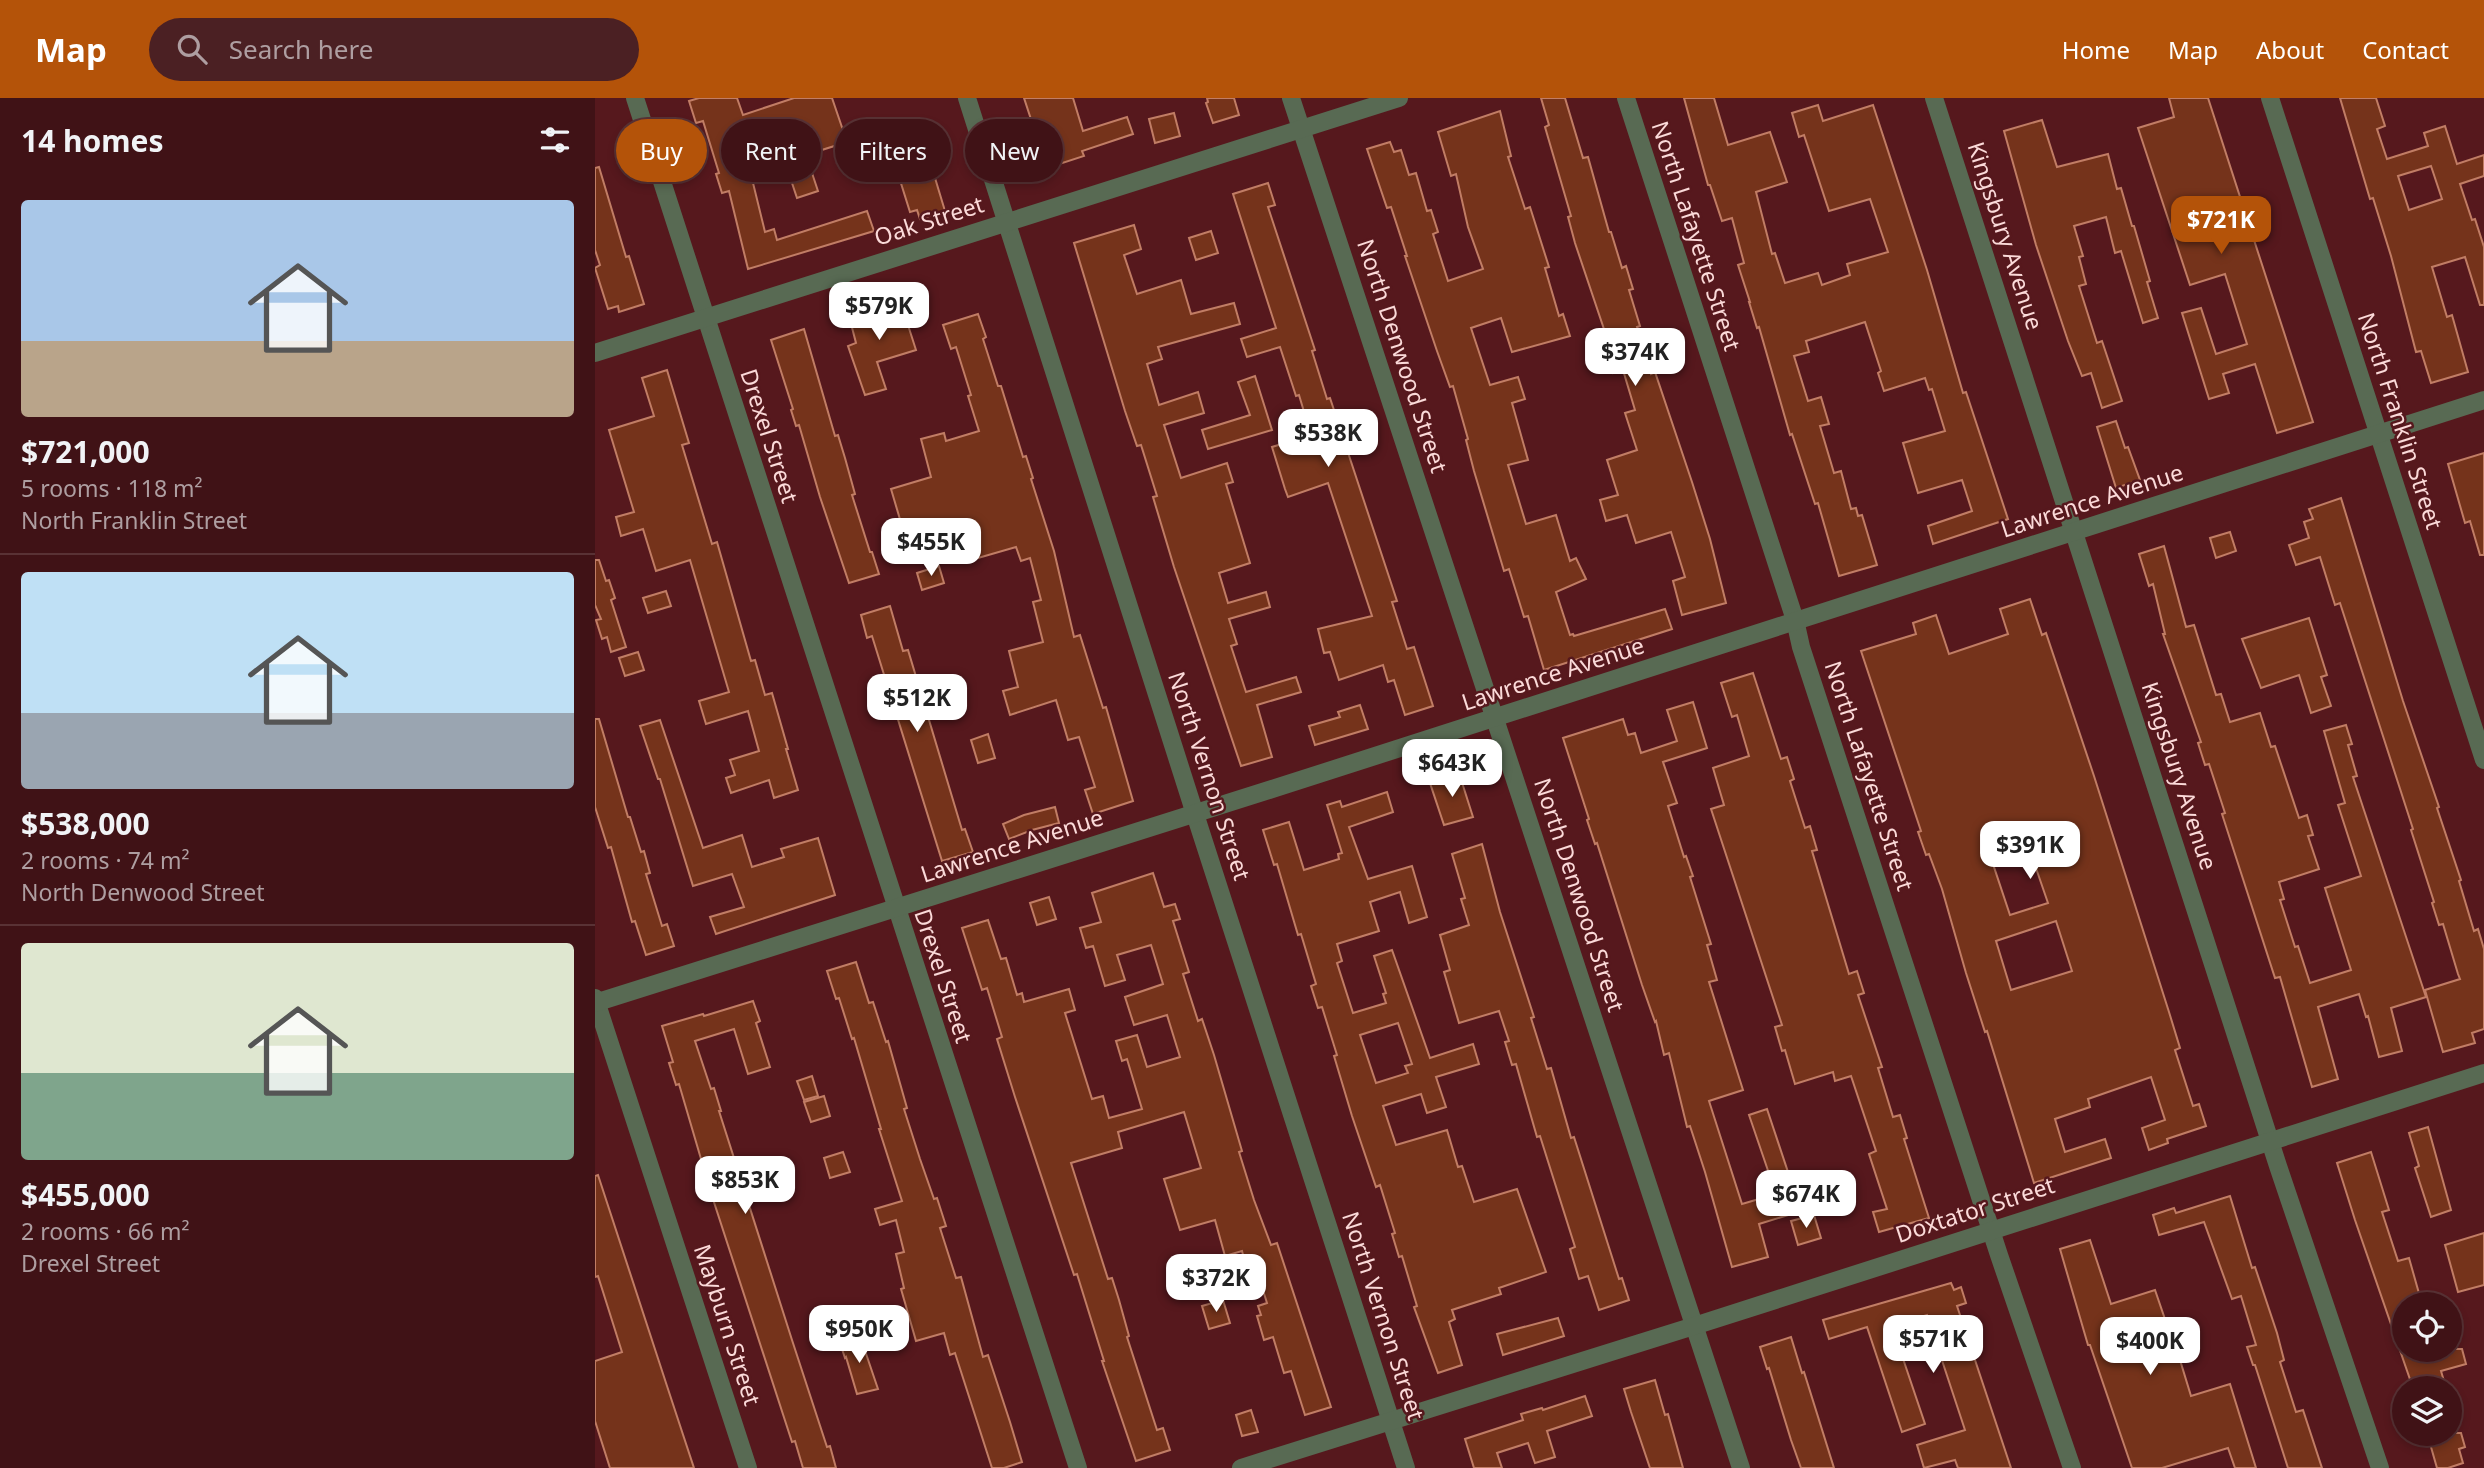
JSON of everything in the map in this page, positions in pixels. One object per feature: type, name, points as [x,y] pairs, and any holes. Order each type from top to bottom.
[{"type":"street","name":"Drexel Street","points":[[635,98],[1078,1468]]},
{"type":"street","name":"North Vernon Street","points":[[968,98],[1406,1468]]},
{"type":"street","name":"North Denwood Street","points":[[1291,98],[1741,1468]]},
{"type":"street","name":"Oak Street","points":[[595,353],[1399,98]]},
{"type":"street","name":"North Lafayette Street","points":[[1626,98],[1795,620],[1801,648],[1991,1231],[2072,1468]]},
{"type":"street","name":"Kingsbury Avenue","points":[[1934,98],[2270,1141],[2379,1468]]},
{"type":"street","name":"North Franklin Street","points":[[2270,98],[2484,760]]},
{"type":"street","name":"Lawrence Avenue","points":[[595,1001],[896,909],[1496,719],[1795,620],[2484,400]]},
{"type":"street","name":"Mayburn Street","points":[[595,1001],[748,1468]]},
{"type":"street","name":"Doxtator Street","points":[[1241,1468],[2484,1073]]},
{"type":"building","points":[[699,98],[737,98],[743,115],[794,98],[832,98],[839,119],[835,119],[835,146],[821,150],[821,119],[721,119],[721,182],[756,182],[753,183],[765,232],[774,229],[777,240],[867,211],[874,231],[748,269],[729,191],[722,193],[716,174],[719,173],[707,134],[707,119],[695,119],[689,101]]},
{"type":"building","points":[[1024,98],[1073,98],[1083,131],[1127,117],[1133,134],[1082,151],[1084,156],[1063,163],[1063,119],[1031,119]]},
{"type":"building","points":[[1207,98],[1234,98],[1239,115],[1213,123],[1206,103]]},
{"type":"building","points":[[1541,98],[1565,98],[1583,158],[1588,157],[1609,232],[1622,268],[1626,266],[1633,289],[1629,290],[1640,326],[1637,327],[1651,374],[1655,372],[1692,482],[1726,603],[1682,615],[1673,581],[1685,577],[1671,532],[1636,543],[1627,515],[1606,521],[1600,500],[1618,495],[1607,460],[1637,450],[1625,413],[1635,410],[1623,370],[1613,373],[1604,343],[1608,341],[1568,217],[1571,216],[1545,127],[1549,125]]},
{"type":"building","points":[[1684,98],[1714,98],[1728,145],[1770,132],[1787,182],[1756,192],[1772,254],[1775,253],[1785,283],[1818,273],[1822,285],[1850,275],[1847,264],[1888,252],[1870,199],[1829,211],[1804,135],[1799,137],[1792,113],[1818,105],[1823,121],[1873,105],[1927,270],[1963,393],[1966,392],[2008,519],[1933,544],[1928,526],[1972,511],[1962,480],[1918,493],[1903,443],[1945,431],[1932,389],[1929,390],[1925,378],[1884,391],[1878,373],[1881,371],[1865,322],[1806,341],[1809,352],[1794,356],[1808,401],[1821,397],[1829,424],[1820,426],[1834,473],[1841,471],[1851,509],[1856,508],[1858,516],[1862,515],[1877,565],[1839,576],[1818,503],[1815,504],[1792,434],[1790,435],[1759,327],[1757,328],[1749,302],[1738,265],[1744,263],[1732,218],[1722,221],[1708,185]]},
{"type":"building","points":[[2169,98],[2208,98],[2313,422],[2277,433],[2255,364],[2223,374],[2229,393],[2209,399],[2182,313],[2201,308],[2216,354],[2247,344],[2225,274],[2190,285],[2138,128],[2174,117]]},
{"type":"building","points":[[2340,98],[2376,98],[2385,126],[2377,129],[2387,159],[2428,146],[2424,133],[2445,126],[2457,164],[2484,155],[2484,176],[2460,184],[2484,247],[2484,305],[2480,305],[2465,257],[2432,267],[2447,317],[2452,315],[2468,372],[2431,383],[2421,351],[2416,352],[2391,256],[2373,198],[2370,199]],"holes":[[[2431,166],[2442,199],[2409,210],[2398,176]]]},
{"type":"building","points":[[1500,111],[1511,156],[1508,157],[1525,209],[1530,207],[1549,267],[1545,268],[1559,316],[1563,314],[1570,336],[1512,352],[1501,318],[1471,328],[1490,385],[1518,377],[1525,399],[1512,403],[1528,460],[1508,465],[1526,524],[1556,515],[1570,561],[1576,558],[1586,579],[1556,592],[1570,635],[1665,609],[1672,629],[1544,670],[1528,616],[1524,617],[1509,569],[1504,571],[1474,471],[1453,386],[1450,387],[1391,207],[1387,208],[1367,149],[1390,142],[1394,152],[1401,150],[1409,175],[1416,173],[1427,211],[1431,210],[1438,232],[1433,234],[1448,281],[1483,269],[1468,227],[1456,174],[1451,176],[1438,132]]},
{"type":"building","points":[[1174,113],[1180,136],[1155,143],[1149,119]]},
{"type":"building","points":[[2042,120],[2057,167],[2108,154],[2117,189],[2121,188],[2134,226],[2158,318],[2143,323],[2121,251],[2115,253],[2106,217],[2074,226],[2083,256],[2079,257],[2086,284],[2079,286],[2097,343],[2102,341],[2122,401],[2102,408],[2091,373],[2082,376],[2068,341],[2036,245],[2004,131]]},
{"type":"building","points":[[599,167],[626,257],[629,256],[644,304],[619,312],[618,306],[608,309],[595,268],[600,265],[595,250],[595,168]]},
{"type":"building","points":[[792,182],[815,182],[818,191],[797,198]]},
{"type":"building","points":[[901,182],[936,182],[945,211],[920,219],[917,210],[910,212]]},
{"type":"building","points":[[1268,183],[1275,205],[1268,207],[1315,350],[1312,351],[1327,399],[1330,398],[1397,601],[1392,602],[1407,649],[1414,647],[1433,706],[1405,715],[1394,680],[1388,682],[1383,665],[1339,680],[1330,652],[1324,653],[1318,629],[1372,616],[1328,483],[1288,497],[1285,489],[1272,447],[1311,435],[1280,347],[1247,357],[1241,339],[1276,328],[1233,194]]},
{"type":"building","points":[[1134,225],[1141,249],[1124,255],[1137,294],[1181,280],[1191,314],[1234,303],[1240,324],[1158,347],[1162,359],[1147,364],[1159,405],[1198,392],[1204,413],[1164,425],[1181,478],[1227,463],[1233,482],[1226,484],[1250,563],[1219,573],[1228,603],[1266,592],[1270,607],[1229,619],[1237,644],[1231,646],[1246,692],[1296,677],[1301,692],[1257,705],[1272,757],[1241,766],[1174,567],[1153,497],[1157,496],[1141,445],[1137,446],[1125,411],[1074,243]]},
{"type":"building","points":[[1211,231],[1218,253],[1196,260],[1189,238]]},
{"type":"building","points":[[899,297],[916,350],[877,362],[886,389],[865,395],[848,346],[856,343],[849,316],[881,309],[880,303]]},
{"type":"building","points":[[978,314],[998,386],[1001,386],[1023,457],[1026,456],[1033,478],[1031,479],[1054,551],[1074,637],[1080,635],[1103,708],[1106,707],[1133,801],[1093,814],[1085,790],[1095,787],[1079,737],[1068,740],[1056,700],[1010,715],[1003,691],[1018,687],[1009,651],[1043,642],[1033,602],[1041,600],[1030,558],[1021,561],[1016,547],[978,558],[969,528],[956,532],[955,528],[907,543],[891,489],[931,477],[921,439],[944,433],[946,441],[979,431],[956,347],[951,349],[943,325]]},
{"type":"building","points":[[804,329],[835,436],[838,435],[845,458],[855,494],[852,495],[879,574],[849,583],[799,425],[796,426],[771,340]]},
{"type":"building","points":[[667,370],[689,443],[682,445],[712,544],[717,542],[751,661],[755,660],[765,695],[772,693],[788,749],[798,790],[774,798],[769,780],[731,793],[726,778],[735,775],[730,760],[759,751],[748,711],[706,724],[699,701],[729,692],[690,560],[656,571],[643,529],[621,536],[616,517],[634,512],[609,430],[654,416],[642,378]]},
{"type":"building","points":[[1255,376],[1272,430],[1208,449],[1202,430],[1250,415],[1238,382]]},
{"type":"building","points":[[2116,421],[2140,480],[2116,488],[2097,427]]},
{"type":"building","points":[[2484,453],[2484,555],[2480,555],[2470,521],[2465,523],[2448,464]]},
{"type":"building","points":[[2341,498],[2403,701],[2439,807],[2437,808],[2461,880],[2459,881],[2474,931],[2478,929],[2484,949],[2484,1029],[2472,1033],[2475,1043],[2443,1052],[2425,990],[2460,979],[2443,924],[2439,925],[2411,830],[2413,829],[2340,603],[2335,605],[2320,557],[2296,565],[2289,545],[2309,538],[2304,522],[2313,519],[2309,509]]},
{"type":"building","points":[[2230,532],[2236,551],[2216,558],[2210,538]]},
{"type":"building","points":[[2164,546],[2186,627],[2194,625],[2216,695],[2221,694],[2230,722],[2260,713],[2271,747],[2275,746],[2299,818],[2307,815],[2313,835],[2308,836],[2319,869],[2279,882],[2284,899],[2280,900],[2310,983],[2351,970],[2325,888],[2361,876],[2338,805],[2345,803],[2324,731],[2346,725],[2352,744],[2348,745],[2357,776],[2353,777],[2426,997],[2391,1008],[2402,1051],[2379,1057],[2359,994],[2318,1007],[2338,1079],[2312,1087],[2280,977],[2275,978],[2222,814],[2225,813],[2209,764],[2205,765],[2198,743],[2201,742],[2163,634],[2153,584],[2149,586],[2139,554]]},
{"type":"building","points":[[595,560],[599,560],[606,581],[609,580],[615,598],[611,600],[626,647],[611,652],[607,637],[602,639],[596,620],[601,619],[595,605]]},
{"type":"building","points":[[939,566],[944,583],[922,590],[917,573]]},
{"type":"building","points":[[666,591],[671,606],[648,613],[643,598]]},
{"type":"building","points":[[2030,599],[2042,635],[2046,633],[2169,1012],[2180,1048],[2175,1050],[2193,1106],[2199,1104],[2206,1126],[2167,1139],[2168,1143],[2149,1150],[2142,1128],[2165,1120],[2151,1077],[2088,1099],[2090,1107],[2055,1119],[2065,1152],[2105,1139],[2111,1158],[2034,1183],[1987,1031],[1985,1032],[1966,973],[1942,889],[1918,832],[1921,831],[1861,651],[1916,634],[1913,623],[1936,615],[1949,654],[2008,634],[2000,609]],"holes":[[[2027,842],[2048,903],[2010,915],[1990,855]],[[2056,921],[2072,971],[2011,990],[1996,941]]]},
{"type":"building","points":[[890,606],[903,651],[908,650],[962,830],[965,829],[973,852],[942,861],[872,636],[867,638],[861,615]]},
{"type":"building","points":[[2309,618],[2327,675],[2321,677],[2331,706],[2311,713],[2299,675],[2261,688],[2242,639]]},
{"type":"building","points":[[638,652],[644,670],[625,676],[619,658]]},
{"type":"building","points":[[1753,673],[1781,759],[1787,757],[1794,779],[1790,781],[1805,828],[1810,826],[1817,850],[1812,851],[1849,974],[1857,971],[1864,993],[1858,995],[1882,1067],[1878,1068],[1893,1117],[1900,1115],[1907,1138],[1904,1139],[1929,1218],[1879,1232],[1873,1212],[1887,1209],[1869,1154],[1876,1151],[1851,1076],[1835,1081],[1833,1072],[1795,1084],[1775,1027],[1782,1025],[1711,809],[1724,805],[1713,768],[1749,756],[1737,715],[1732,717],[1721,683]]},
{"type":"building","points":[[1693,702],[1707,748],[1663,762],[1677,803],[1668,806],[1693,876],[1690,877],[1711,944],[1707,945],[1717,980],[1709,982],[1743,1090],[1709,1101],[1742,1204],[1776,1194],[1749,1115],[1767,1109],[1801,1211],[1759,1224],[1768,1257],[1732,1267],[1705,1172],[1690,1126],[1687,1127],[1669,1053],[1664,1055],[1656,1021],[1587,820],[1589,819],[1563,738],[1623,719],[1628,735],[1635,733],[1641,753],[1677,741],[1667,710]]},
{"type":"building","points":[[1360,705],[1368,729],[1315,745],[1309,726],[1340,717],[1338,712]]},
{"type":"building","points":[[595,719],[599,719],[628,817],[641,852],[644,851],[650,873],[646,874],[662,926],[667,924],[674,946],[646,955],[635,921],[632,922],[611,847],[608,848],[595,807]]},
{"type":"building","points":[[660,720],[703,848],[742,835],[752,867],[784,857],[781,849],[818,838],[835,895],[716,934],[710,917],[744,907],[732,874],[693,886],[660,779],[640,726]]},
{"type":"building","points":[[988,734],[995,758],[978,763],[971,740]]},
{"type":"building","points":[[1459,773],[1473,817],[1444,825],[1430,783]]},
{"type":"building","points":[[1387,792],[1393,812],[1349,827],[1368,879],[1412,866],[1427,917],[1409,923],[1400,892],[1370,902],[1379,931],[1337,944],[1342,961],[1337,963],[1353,1013],[1386,1003],[1383,994],[1386,993],[1374,956],[1392,950],[1430,1058],[1473,1044],[1479,1064],[1436,1077],[1446,1107],[1427,1113],[1421,1094],[1383,1106],[1396,1145],[1447,1130],[1458,1167],[1462,1166],[1474,1202],[1517,1189],[1546,1272],[1499,1288],[1501,1294],[1452,1310],[1455,1319],[1449,1322],[1462,1365],[1438,1373],[1414,1307],[1417,1306],[1402,1256],[1399,1257],[1392,1234],[1395,1233],[1380,1185],[1376,1187],[1352,1116],[1322,1007],[1318,1008],[1311,986],[1316,984],[1301,934],[1298,935],[1277,864],[1274,865],[1263,830],[1289,822],[1304,870],[1339,859],[1338,854],[1342,853],[1327,805],[1340,801],[1342,807]],"holes":[[[1398,1023],[1412,1064],[1405,1066],[1408,1073],[1376,1083],[1360,1035]]]},
{"type":"building","points":[[1055,807],[1059,823],[1009,839],[1003,824]]},
{"type":"building","points":[[1482,844],[1547,1069],[1551,1068],[1571,1138],[1574,1137],[1619,1279],[1622,1278],[1629,1300],[1599,1310],[1588,1276],[1579,1279],[1570,1249],[1575,1247],[1540,1136],[1537,1137],[1516,1064],[1512,1065],[1505,1042],[1509,1041],[1499,1011],[1459,1023],[1444,972],[1450,970],[1440,935],[1469,925],[1461,899],[1465,898],[1452,854]]},
{"type":"building","points":[[1153,873],[1164,907],[1175,904],[1180,919],[1173,921],[1189,972],[1183,974],[1198,1021],[1202,1019],[1214,1055],[1254,1200],[1271,1245],[1277,1243],[1331,1407],[1305,1415],[1291,1371],[1284,1373],[1273,1337],[1264,1340],[1257,1316],[1261,1315],[1258,1306],[1267,1303],[1257,1271],[1248,1273],[1242,1251],[1225,1256],[1215,1220],[1180,1230],[1164,1179],[1201,1168],[1184,1112],[1118,1132],[1122,1148],[1071,1163],[1108,1279],[1112,1278],[1129,1336],[1127,1337],[1157,1430],[1163,1428],[1170,1450],[1136,1461],[1102,1361],[1077,1274],[1074,1275],[1015,1097],[997,1039],[1002,1037],[987,988],[982,990],[962,928],[988,920],[1001,959],[1006,958],[1017,995],[1022,993],[1024,1002],[1069,989],[1075,1010],[1065,1013],[1092,1099],[1103,1096],[1109,1118],[1142,1109],[1127,1059],[1122,1061],[1116,1041],[1137,1035],[1147,1067],[1180,1057],[1167,1015],[1134,1025],[1125,997],[1163,984],[1151,945],[1117,955],[1125,980],[1105,986],[1093,946],[1086,948],[1080,928],[1101,922],[1092,893]]},
{"type":"building","points":[[1049,897],[1056,919],[1037,925],[1030,903]]},
{"type":"building","points":[[856,962],[869,1003],[873,1002],[886,1042],[888,1041],[907,1108],[904,1109],[934,1199],[937,1198],[946,1226],[940,1228],[956,1278],[961,1277],[983,1357],[988,1355],[1022,1462],[1004,1468],[992,1468],[955,1353],[950,1355],[944,1333],[916,1341],[901,1289],[904,1288],[896,1254],[904,1252],[896,1220],[880,1225],[875,1209],[902,1201],[854,1038],[852,1039],[827,971]]},
{"type":"building","points":[[753,1001],[760,1021],[756,1023],[770,1067],[748,1074],[734,1029],[695,1041],[711,1089],[714,1088],[792,1340],[836,1468],[803,1468],[795,1441],[792,1442],[711,1193],[679,1084],[676,1085],[669,1063],[673,1062],[662,1026]]},
{"type":"building","points":[[812,1076],[818,1096],[804,1100],[797,1081]]},
{"type":"building","points":[[824,1096],[830,1116],[811,1122],[804,1102]]},
{"type":"building","points":[[2428,1127],[2451,1210],[2431,1217],[2415,1168],[2419,1166],[2409,1133]]},
{"type":"building","points":[[843,1152],[850,1172],[830,1178],[824,1158]]},
{"type":"building","points":[[2371,1152],[2389,1210],[2382,1212],[2398,1261],[2409,1258],[2419,1292],[2392,1292],[2392,1327],[2355,1220],[2337,1163]]},
{"type":"building","points":[[598,1175],[694,1468],[610,1468],[595,1421],[595,1361],[622,1352],[598,1276],[595,1277],[595,1176]]},
{"type":"building","points":[[2230,1196],[2252,1268],[2255,1267],[2277,1333],[2284,1360],[2280,1362],[2296,1412],[2303,1410],[2322,1468],[2288,1468],[2247,1347],[2256,1345],[2241,1296],[2232,1299],[2204,1222],[2159,1235],[2153,1215],[2174,1208],[2176,1213]]},
{"type":"building","points":[[1814,1215],[1821,1238],[1798,1245],[1791,1221]]},
{"type":"building","points":[[2484,1233],[2484,1285],[2458,1292],[2445,1245]]},
{"type":"building","points":[[2090,1240],[2111,1304],[2155,1290],[2167,1325],[2169,1324],[2191,1396],[2230,1384],[2256,1468],[2235,1468],[2228,1448],[2162,1468],[2132,1468],[2088,1345],[2060,1249]]},
{"type":"building","points":[[1951,1283],[1954,1290],[1961,1287],[1966,1303],[1957,1306],[2011,1468],[1958,1468],[1955,1460],[1924,1468],[1917,1445],[1965,1430],[1927,1315],[1892,1326],[1925,1424],[1902,1432],[1867,1327],[1829,1339],[1823,1320]]},
{"type":"building","points":[[1223,1300],[1230,1323],[1209,1329],[1202,1306]]},
{"type":"building","points":[[1558,1318],[1564,1336],[1503,1355],[1497,1334]]},
{"type":"building","points":[[860,1336],[878,1389],[857,1394],[840,1343]]},
{"type":"building","points":[[1791,1337],[1834,1468],[1801,1468],[1769,1368],[1767,1369],[1760,1347]]},
{"type":"building","points":[[2462,1349],[2466,1364],[2441,1371],[2442,1376],[2409,1376],[2404,1362],[2462,1362]]},
{"type":"building","points":[[1655,1380],[1683,1468],[1650,1468],[1631,1412],[1624,1389]]},
{"type":"building","points":[[1585,1396],[1592,1416],[1547,1431],[1555,1457],[1535,1463],[1528,1443],[1497,1453],[1502,1468],[1474,1468],[1465,1439],[1523,1420],[1521,1414],[1542,1408],[1543,1410]]},
{"type":"building","points":[[1251,1410],[1258,1432],[1242,1436],[1236,1415]]},
{"type":"building","points":[[2462,1436],[2465,1447],[2459,1449],[2463,1463],[2437,1468],[2431,1446],[2462,1446]]}]
